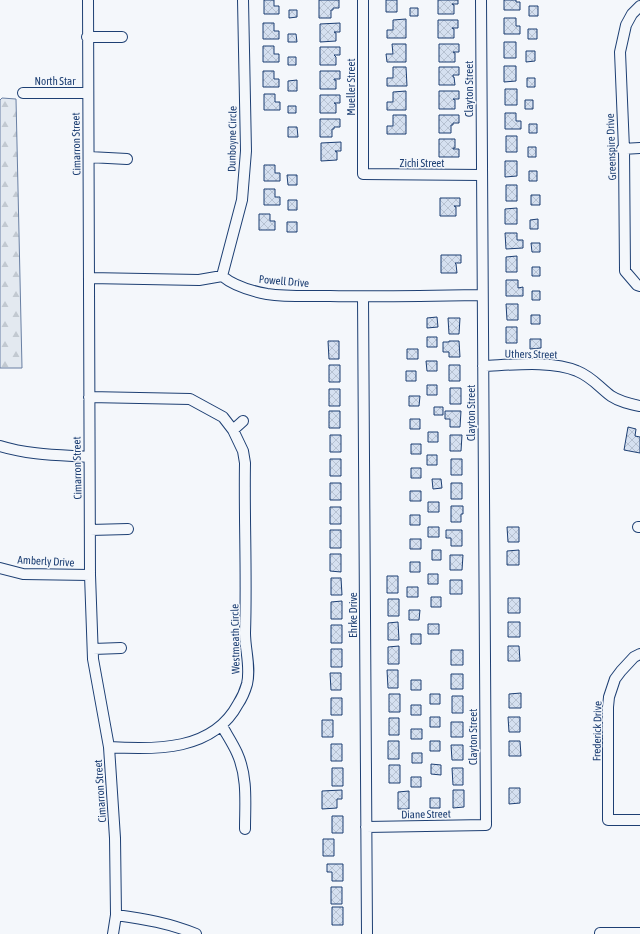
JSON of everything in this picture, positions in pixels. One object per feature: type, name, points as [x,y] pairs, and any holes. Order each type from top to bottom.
[{"type":"street","name":"Cimarron Street","points":[[88,0],[90,575],[93,650],[97,683],[109,748],[115,838],[116,915],[113,934]]},
{"type":"street","name":"Dunboyne Circle","points":[[222,276],[242,200],[246,151],[243,0]]},
{"type":"street","name":"Mueller Street","points":[[363,0],[363,174]]},
{"type":"street","name":"Clayton Street","points":[[481,0],[486,825]]},
{"type":"street","name":"Greenspire Drive","points":[[640,6],[632,14],[626,25],[620,52],[625,271],[637,285],[640,286]]},
{"type":"street","points":[[87,37],[122,37]]},
{"type":"street","name":"North Star","points":[[23,93],[88,93]]},
{"type":"street","points":[[623,149],[640,148]]},
{"type":"street","points":[[89,157],[127,159]]},
{"type":"street","name":"Zichi Street","points":[[363,174],[481,175]]},
{"type":"street","points":[[89,278],[199,280],[222,276]]},
{"type":"street","name":"Powell Drive","points":[[222,276],[230,282],[249,290],[266,294],[363,296],[482,295]]},
{"type":"street","name":"Ehrke Drive","points":[[363,296],[366,934]]},
{"type":"street","name":"Uthers Street","points":[[483,366],[544,365],[568,367],[593,379],[611,395],[621,401],[640,406]]},
{"type":"street","name":"Westmeath Circle","points":[[89,396],[190,399],[223,417],[233,430],[243,451],[244,463],[247,607],[245,635],[248,670],[247,684],[241,698],[234,712],[222,726],[196,740],[170,747],[135,749],[109,748]]},
{"type":"street","points":[[233,430],[243,421]]},
{"type":"street","points":[[0,446],[24,452],[89,457]]},
{"type":"street","points":[[90,530],[128,529]]},
{"type":"street","name":"Amberly Drive","points":[[0,568],[23,574],[90,575]]},
{"type":"street","points":[[93,650],[121,648]]},
{"type":"street","name":"Frederick Drive","points":[[640,654],[630,661],[620,671],[615,679],[609,697],[608,707],[608,820],[640,820]]},
{"type":"street","points":[[222,726],[237,752],[241,763],[245,786],[245,829]]},
{"type":"street","name":"Diane Street","points":[[366,826],[486,825]]},
{"type":"street","points":[[116,915],[154,920],[171,924],[196,934]]},
{"type":"street","points":[[600,933],[640,933]]},
{"type":"green space","points":[[2,98],[16,99],[22,368],[0,368],[0,100]]},
{"type":"building","points":[[264,0],[274,0],[274,6],[279,6],[279,14],[264,14]]},
{"type":"building","points":[[319,0],[339,0],[339,8],[333,8],[333,10],[331,10],[331,18],[319,18]]},
{"type":"building","points":[[386,0],[397,0],[397,12],[386,12]]},
{"type":"building","points":[[438,0],[458,0],[458,4],[452,4],[454,5],[454,14],[438,14]]},
{"type":"building","points":[[504,0],[516,0],[516,2],[520,2],[520,10],[504,10]]},
{"type":"building","points":[[529,6],[538,6],[538,16],[529,16]]},
{"type":"building","points":[[410,8],[418,8],[418,16],[410,16]]},
{"type":"building","points":[[289,10],[297,10],[297,17],[289,18]]},
{"type":"building","points":[[504,18],[516,18],[516,26],[520,26],[520,34],[504,34]]},
{"type":"building","points":[[406,19],[406,38],[387,38],[387,30],[393,30],[393,20]]},
{"type":"building","points":[[438,20],[458,20],[458,28],[452,28],[454,29],[454,38],[438,38]]},
{"type":"building","points":[[263,23],[274,23],[274,31],[279,31],[279,39],[263,39]]},
{"type":"building","points":[[340,23],[340,32],[334,32],[336,33],[336,41],[320,42],[320,24]]},
{"type":"building","points":[[528,29],[537,29],[537,39],[528,39]]},
{"type":"building","points":[[288,34],[296,34],[297,42],[288,42]]},
{"type":"building","points":[[504,42],[516,42],[516,58],[504,58]]},
{"type":"building","points":[[392,44],[406,44],[406,62],[387,62],[386,54],[393,54]]},
{"type":"building","points":[[439,44],[459,44],[459,52],[453,52],[455,53],[455,62],[439,62]]},
{"type":"building","points":[[263,46],[274,46],[274,54],[279,54],[279,62],[263,62]]},
{"type":"building","points":[[320,47],[340,47],[340,55],[334,55],[336,57],[336,65],[320,65]]},
{"type":"building","points":[[526,51],[535,51],[535,61],[526,62]]},
{"type":"building","points":[[288,57],[296,57],[296,65],[288,65]]},
{"type":"building","points":[[504,66],[516,66],[516,81],[504,82]]},
{"type":"building","points":[[393,67],[406,67],[407,86],[387,86],[387,78],[393,78]]},
{"type":"building","points":[[439,67],[459,67],[459,75],[453,75],[455,85],[439,85]]},
{"type":"building","points":[[263,71],[274,71],[274,79],[279,79],[279,87],[263,87]]},
{"type":"building","points":[[320,71],[340,71],[340,79],[334,79],[336,80],[336,89],[320,89]]},
{"type":"building","points":[[527,78],[535,78],[535,87],[527,87]]},
{"type":"building","points":[[297,80],[297,91],[288,91],[288,81]]},
{"type":"building","points":[[505,89],[517,89],[517,105],[505,105]]},
{"type":"building","points":[[406,91],[406,110],[387,110],[387,102],[393,102],[393,92]]},
{"type":"building","points":[[439,91],[459,91],[459,99],[453,99],[455,100],[455,109],[439,109]]},
{"type":"building","points":[[264,94],[275,94],[275,102],[280,102],[280,110],[264,110]]},
{"type":"building","points":[[320,95],[340,95],[340,103],[334,103],[336,104],[336,113],[320,113]]},
{"type":"building","points":[[525,100],[533,100],[533,109],[525,109]]},
{"type":"building","points":[[288,106],[296,106],[296,113],[288,113]]},
{"type":"building","points":[[505,113],[516,113],[516,121],[521,121],[521,129],[505,129]]},
{"type":"building","points":[[393,115],[406,115],[406,134],[387,134],[387,126],[393,126]]},
{"type":"building","points":[[439,115],[459,115],[459,123],[453,123],[453,125],[451,125],[451,133],[439,133]]},
{"type":"building","points":[[320,119],[340,119],[340,127],[334,127],[334,129],[332,129],[332,137],[320,137]]},
{"type":"building","points":[[529,124],[537,124],[537,133],[529,133]]},
{"type":"building","points":[[288,127],[297,127],[298,137],[288,137]]},
{"type":"building","points":[[506,136],[517,136],[517,152],[506,152]]},
{"type":"building","points":[[439,139],[455,139],[455,148],[453,149],[459,149],[459,157],[439,157]]},
{"type":"building","points":[[341,142],[341,151],[335,151],[337,152],[337,160],[321,161],[321,143]]},
{"type":"building","points":[[528,147],[536,147],[536,157],[528,157]]},
{"type":"building","points":[[505,161],[517,161],[517,176],[505,177]]},
{"type":"building","points":[[264,165],[275,165],[275,173],[280,173],[280,181],[264,181]]},
{"type":"building","points":[[529,171],[537,171],[537,181],[529,181]]},
{"type":"building","points":[[287,175],[297,175],[297,185],[288,185]]},
{"type":"building","points":[[506,185],[517,185],[517,201],[506,201]]},
{"type":"building","points":[[264,189],[275,189],[275,197],[280,197],[280,205],[264,205]]},
{"type":"building","points":[[531,195],[540,195],[540,205],[531,205]]},
{"type":"building","points":[[440,198],[460,198],[460,206],[454,206],[456,207],[456,216],[440,216]]},
{"type":"building","points":[[288,200],[297,200],[297,210],[288,210]]},
{"type":"building","points":[[517,208],[517,224],[505,224],[505,209]]},
{"type":"building","points":[[259,214],[270,214],[270,221],[275,221],[275,230],[259,230]]},
{"type":"building","points":[[538,219],[538,229],[530,229],[530,220]]},
{"type":"building","points":[[287,222],[297,222],[297,232],[287,232]]},
{"type":"building","points":[[505,233],[517,233],[517,240],[523,240],[523,248],[506,249]]},
{"type":"building","points":[[531,243],[540,243],[540,252],[532,252]]},
{"type":"building","points":[[441,255],[461,255],[461,263],[455,263],[457,273],[441,273]]},
{"type":"building","points":[[517,256],[517,272],[506,272],[506,257]]},
{"type":"building","points":[[532,267],[540,267],[540,276],[532,276]]},
{"type":"building","points":[[506,280],[518,280],[518,288],[523,287],[523,296],[506,296]]},
{"type":"building","points":[[532,291],[540,291],[540,300],[532,300]]},
{"type":"building","points":[[506,304],[518,304],[518,320],[507,320]]},
{"type":"building","points":[[531,315],[540,315],[540,324],[531,324]]},
{"type":"building","points":[[437,317],[438,327],[427,328],[427,318]]},
{"type":"building","points":[[448,318],[460,318],[459,334],[449,334]]},
{"type":"building","points":[[506,327],[517,327],[517,343],[506,343]]},
{"type":"building","points":[[427,337],[437,337],[437,347],[427,347]]},
{"type":"building","points":[[530,339],[541,339],[541,348],[530,349]]},
{"type":"building","points":[[328,341],[339,341],[339,359],[329,359]]},
{"type":"building","points":[[459,341],[460,357],[449,357],[449,352],[443,352],[443,342]]},
{"type":"building","points":[[407,349],[418,349],[418,359],[407,359]]},
{"type":"building","points":[[426,361],[437,361],[437,371],[427,371]]},
{"type":"building","points":[[329,365],[340,365],[340,382],[329,382]]},
{"type":"building","points":[[449,365],[460,365],[460,381],[449,381]]},
{"type":"building","points":[[406,371],[416,371],[416,381],[406,381]]},
{"type":"building","points":[[427,385],[437,385],[437,395],[427,395]]},
{"type":"building","points":[[450,388],[461,388],[461,404],[450,404]]},
{"type":"building","points":[[329,389],[340,389],[340,406],[329,406]]},
{"type":"building","points":[[409,396],[420,396],[419,406],[409,406]]},
{"type":"building","points":[[434,407],[443,407],[443,415],[434,415]]},
{"type":"building","points":[[329,411],[340,411],[340,428],[329,428]]},
{"type":"building","points":[[445,411],[461,411],[460,427],[450,427],[450,419],[445,419]]},
{"type":"building","points":[[410,419],[420,419],[420,429],[410,429]]},
{"type":"building","points":[[628,427],[636,429],[635,436],[640,437],[640,453],[624,450]]},
{"type":"building","points":[[428,432],[438,432],[438,442],[428,442]]},
{"type":"building","points":[[330,435],[341,435],[341,452],[330,452]]},
{"type":"building","points":[[450,435],[462,435],[461,451],[450,451]]},
{"type":"building","points":[[411,444],[421,444],[421,454],[411,454]]},
{"type":"building","points":[[427,455],[437,455],[437,465],[427,465]]},
{"type":"building","points":[[330,459],[341,459],[341,476],[330,476]]},
{"type":"building","points":[[451,459],[462,459],[462,475],[451,475]]},
{"type":"building","points":[[411,468],[421,468],[421,478],[411,478]]},
{"type":"building","points":[[432,479],[441,479],[442,488],[433,489]]},
{"type":"building","points":[[330,483],[341,483],[341,500],[330,500]]},
{"type":"building","points":[[451,483],[462,483],[462,499],[451,499]]},
{"type":"building","points":[[410,491],[421,491],[421,501],[410,501]]},
{"type":"building","points":[[428,502],[439,502],[439,512],[428,512]]},
{"type":"building","points":[[451,506],[463,506],[461,522],[451,522]]},
{"type":"building","points":[[330,507],[341,507],[341,524],[330,524]]},
{"type":"building","points":[[410,515],[420,515],[420,525],[410,525]]},
{"type":"building","points":[[428,527],[439,527],[439,537],[428,537]]},
{"type":"building","points":[[507,527],[519,527],[519,542],[508,542]]},
{"type":"building","points":[[330,530],[341,530],[341,548],[330,548]]},
{"type":"building","points":[[446,530],[462,530],[462,546],[451,546],[451,538],[446,538]]},
{"type":"building","points":[[410,539],[421,539],[421,549],[410,549]]},
{"type":"building","points":[[432,550],[441,550],[441,560],[432,560]]},
{"type":"building","points":[[519,550],[519,565],[507,565],[507,551]]},
{"type":"building","points":[[330,554],[341,554],[341,572],[330,571]]},
{"type":"building","points":[[450,555],[463,555],[462,570],[450,570]]},
{"type":"building","points":[[410,562],[420,562],[420,572],[410,572]]},
{"type":"building","points":[[428,574],[438,574],[438,584],[428,584]]},
{"type":"building","points":[[387,576],[398,576],[398,593],[387,593]]},
{"type":"building","points":[[331,578],[341,578],[342,595],[331,595]]},
{"type":"building","points":[[450,580],[462,580],[462,594],[450,594]]},
{"type":"building","points":[[407,587],[418,587],[418,597],[407,597]]},
{"type":"building","points":[[431,597],[441,597],[441,607],[431,607]]},
{"type":"building","points":[[508,598],[520,598],[520,613],[508,613]]},
{"type":"building","points":[[388,599],[399,599],[399,616],[388,616]]},
{"type":"building","points":[[342,601],[342,619],[331,619],[331,602]]},
{"type":"building","points":[[409,610],[420,610],[419,620],[409,620]]},
{"type":"building","points":[[398,622],[399,640],[388,640],[388,623]]},
{"type":"building","points":[[508,622],[520,622],[520,637],[508,637]]},
{"type":"building","points":[[428,624],[439,624],[439,634],[428,634]]},
{"type":"building","points":[[331,625],[342,625],[342,643],[331,643]]},
{"type":"building","points":[[411,634],[421,634],[421,644],[411,644]]},
{"type":"building","points":[[399,646],[399,664],[388,664],[388,647]]},
{"type":"building","points":[[508,646],[519,646],[520,661],[508,661]]},
{"type":"building","points":[[331,649],[342,649],[342,667],[331,667]]},
{"type":"building","points":[[451,650],[463,650],[463,665],[451,665]]},
{"type":"building","points":[[387,670],[398,670],[398,688],[388,688]]},
{"type":"building","points":[[330,673],[341,673],[341,690],[331,690]]},
{"type":"building","points":[[451,674],[463,674],[463,689],[451,689]]},
{"type":"building","points":[[411,680],[421,680],[421,690],[411,690]]},
{"type":"building","points":[[521,693],[521,708],[509,708],[509,694]]},
{"type":"building","points":[[389,694],[400,694],[400,712],[389,712]]},
{"type":"building","points":[[430,694],[440,694],[440,704],[430,704]]},
{"type":"building","points":[[452,696],[463,696],[463,713],[452,713]]},
{"type":"building","points":[[331,698],[342,698],[342,715],[331,715]]},
{"type":"building","points":[[411,705],[421,705],[421,715],[411,715]]},
{"type":"building","points":[[430,717],[440,717],[440,727],[430,727]]},
{"type":"building","points":[[508,717],[520,717],[520,732],[509,732]]},
{"type":"building","points":[[389,718],[399,718],[399,735],[389,735]]},
{"type":"building","points":[[322,720],[333,720],[333,737],[322,737]]},
{"type":"building","points":[[451,722],[463,722],[463,737],[451,737]]},
{"type":"building","points":[[411,729],[422,729],[422,739],[411,739]]},
{"type":"building","points":[[388,741],[399,741],[399,759],[388,759]]},
{"type":"building","points":[[430,741],[440,741],[440,751],[430,751]]},
{"type":"building","points":[[509,741],[520,741],[521,756],[509,756]]},
{"type":"building","points":[[331,744],[342,744],[342,761],[331,761]]},
{"type":"building","points":[[451,745],[463,745],[463,760],[452,760]]},
{"type":"building","points":[[412,753],[422,753],[422,763],[412,763]]},
{"type":"building","points":[[431,764],[441,765],[441,775],[431,774]]},
{"type":"building","points":[[389,765],[400,765],[400,783],[389,783]]},
{"type":"building","points":[[332,768],[343,768],[343,786],[332,786]]},
{"type":"building","points":[[452,768],[463,768],[463,785],[453,785]]},
{"type":"building","points":[[411,777],[421,777],[421,787],[411,787]]},
{"type":"building","points":[[509,788],[520,788],[520,803],[509,804]]},
{"type":"building","points":[[342,790],[342,799],[337,799],[337,808],[322,809],[322,791]]},
{"type":"building","points":[[453,790],[464,790],[464,807],[453,808]]},
{"type":"building","points":[[409,791],[409,809],[398,809],[398,792]]},
{"type":"building","points":[[430,798],[440,798],[440,808],[430,808]]},
{"type":"building","points":[[332,816],[343,816],[343,833],[332,833]]},
{"type":"building","points":[[323,839],[334,839],[334,856],[323,856]]},
{"type":"building","points":[[327,864],[343,864],[343,881],[332,881],[332,872],[327,872]]},
{"type":"building","points":[[331,887],[342,887],[342,904],[331,904]]},
{"type":"building","points":[[332,907],[343,907],[343,925],[332,925]]}]
